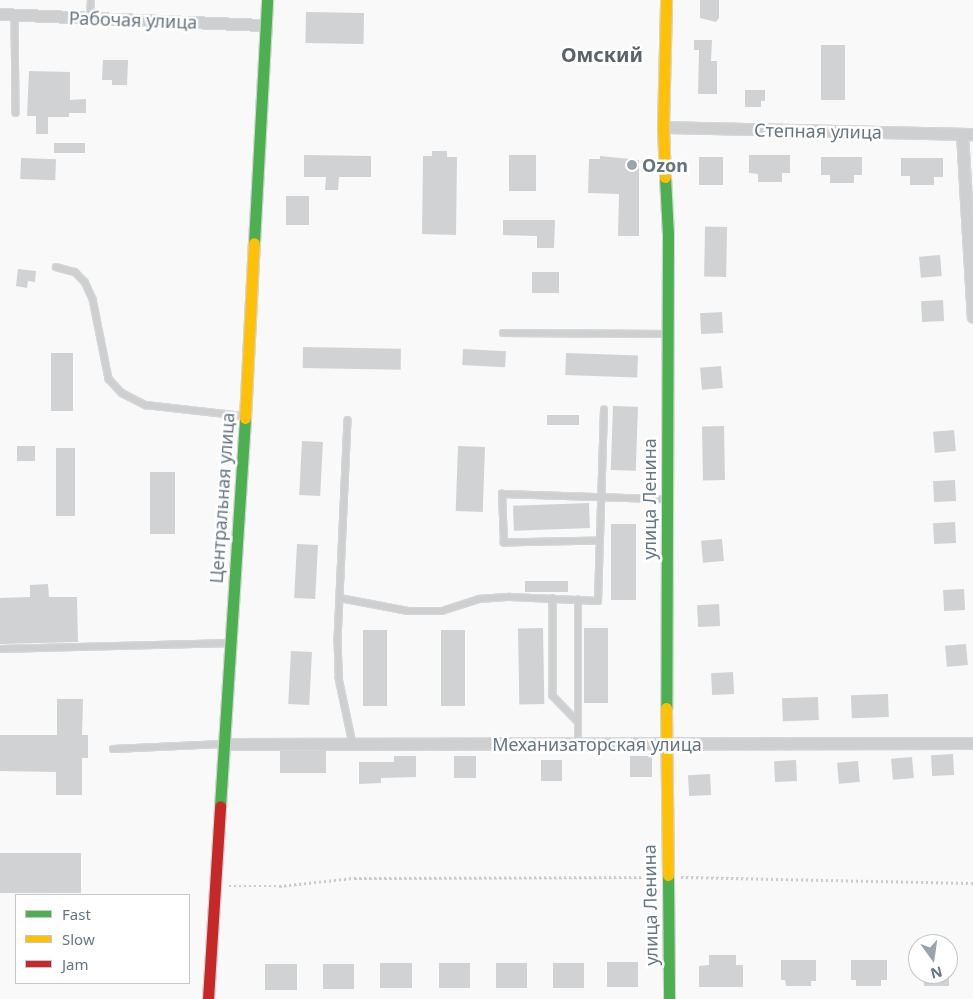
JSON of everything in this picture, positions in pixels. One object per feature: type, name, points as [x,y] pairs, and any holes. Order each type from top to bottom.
[{"type":"street","name":"Центральная улица","points":[[208,999],[222,744],[245,416],[267,0]]},
{"type":"street","name":"улица Ленина","points":[[666,0],[663,126],[668,234],[666,334],[666,745],[669,999]]},
{"type":"street","name":"Рабочая улица","points":[[0,14],[266,25]]},
{"type":"street","name":"Степная улица","points":[[663,126],[968,134]]},
{"type":"street","points":[[968,134],[973,317]]},
{"type":"street","name":"Механизаторская улица","points":[[222,744],[666,745],[973,743]]},
{"type":"lane","points":[[90,18],[91,0]]},
{"type":"lane","points":[[15,15],[16,113]]},
{"type":"lane","points":[[56,267],[75,272],[85,282],[93,299],[109,379],[122,393],[146,405],[245,416]]},
{"type":"lane","points":[[502,333],[666,334]]},
{"type":"lane","points":[[340,598],[408,611],[442,611],[495,598],[553,598],[598,601],[604,410]]},
{"type":"lane","points":[[348,420],[340,598],[339,678],[354,744]]},
{"type":"lane","points":[[600,541],[504,543],[502,494],[667,499]]},
{"type":"lane","points":[[553,598],[553,696],[577,721]]},
{"type":"lane","points":[[578,600],[578,744]]},
{"type":"lane","points":[[0,649],[230,643]]},
{"type":"lane","points":[[113,749],[222,744]]},
{"type":"path","points":[[215,886],[279,886],[354,878],[668,876],[973,883]]},
{"type":"building","points":[[700,0],[719,0],[719,18],[716,22],[700,18]]},
{"type":"building","points":[[306,12],[364,13],[363,44],[305,43]]},
{"type":"building","points":[[694,40],[712,40],[711,61],[717,61],[717,94],[698,94],[699,50],[694,50]]},
{"type":"building","points":[[821,45],[845,45],[845,100],[821,100]]},
{"type":"building","points":[[103,60],[128,60],[127,85],[112,85],[112,80],[102,80]]},
{"type":"building","points":[[29,71],[70,72],[70,100],[86,99],[86,113],[69,113],[69,117],[48,117],[48,134],[36,134],[36,116],[27,116]]},
{"type":"building","points":[[745,90],[765,90],[765,101],[761,101],[761,107],[745,107]]},
{"type":"building","points":[[54,143],[85,143],[85,153],[54,153]]},
{"type":"building","points":[[432,151],[447,151],[447,157],[457,157],[456,235],[422,234],[423,156],[432,156]]},
{"type":"building","points":[[304,155],[371,156],[371,177],[339,177],[338,190],[325,190],[326,177],[304,177]]},
{"type":"building","points":[[509,155],[536,155],[536,191],[509,191]]},
{"type":"building","points":[[749,155],[790,155],[790,173],[782,173],[782,182],[758,182],[758,174],[749,173]]},
{"type":"building","points":[[600,156],[639,160],[639,236],[618,236],[619,194],[588,193],[589,159],[600,159]]},
{"type":"building","points":[[699,157],[723,157],[723,185],[699,185]]},
{"type":"building","points":[[821,157],[862,157],[862,175],[854,175],[854,183],[830,183],[830,175],[821,175]]},
{"type":"building","points":[[21,158],[56,159],[55,180],[20,179]]},
{"type":"building","points":[[901,158],[943,158],[943,177],[934,177],[934,185],[910,185],[910,176],[901,176]]},
{"type":"building","points":[[286,196],[309,196],[309,225],[286,225]]},
{"type":"building","points":[[503,220],[555,220],[554,248],[537,248],[537,236],[503,235]]},
{"type":"building","points":[[705,227],[727,227],[726,277],[704,277]]},
{"type":"building","points":[[940,255],[942,276],[921,278],[919,257]]},
{"type":"building","points":[[18,269],[36,271],[35,282],[28,281],[27,288],[16,286]]},
{"type":"building","points":[[532,272],[559,272],[559,293],[532,293]]},
{"type":"building","points":[[943,300],[944,321],[922,322],[921,301]]},
{"type":"building","points":[[722,312],[723,333],[701,334],[700,313]]},
{"type":"building","points":[[303,347],[401,349],[401,370],[303,368]]},
{"type":"building","points":[[463,349],[506,351],[505,367],[462,365]]},
{"type":"building","points":[[51,353],[73,353],[73,411],[51,411]]},
{"type":"building","points":[[566,353],[638,356],[637,377],[565,375]]},
{"type":"building","points":[[721,366],[723,388],[702,390],[700,368]]},
{"type":"building","points":[[613,406],[638,407],[636,471],[611,470]]},
{"type":"building","points":[[547,415],[579,415],[579,425],[547,425]]},
{"type":"building","points":[[702,426],[724,426],[725,480],[703,480]]},
{"type":"building","points":[[954,430],[956,451],[935,453],[933,432]]},
{"type":"building","points":[[302,441],[323,442],[320,496],[299,495]]},
{"type":"building","points":[[17,446],[35,446],[35,461],[17,461]]},
{"type":"building","points":[[458,446],[485,447],[483,512],[456,511]]},
{"type":"building","points":[[56,448],[75,448],[75,516],[56,516]]},
{"type":"building","points":[[150,472],[175,472],[175,534],[150,534]]},
{"type":"building","points":[[955,480],[956,501],[934,502],[933,481]]},
{"type":"building","points":[[589,503],[590,528],[514,531],[513,506]]},
{"type":"building","points":[[955,522],[956,543],[934,544],[933,523]]},
{"type":"building","points":[[611,524],[636,524],[636,600],[611,600]]},
{"type":"building","points":[[722,539],[724,561],[703,563],[701,541]]},
{"type":"building","points":[[297,544],[318,545],[315,599],[294,598]]},
{"type":"building","points":[[525,581],[568,581],[568,592],[525,592]]},
{"type":"building","points":[[48,584],[49,597],[77,597],[78,642],[0,644],[0,598],[30,597],[30,585]]},
{"type":"building","points":[[964,589],[965,610],[944,611],[943,590]]},
{"type":"building","points":[[719,604],[720,626],[698,627],[697,605]]},
{"type":"building","points":[[518,628],[543,628],[544,704],[519,704]]},
{"type":"building","points":[[584,628],[608,628],[608,703],[584,703]]},
{"type":"building","points":[[363,630],[387,630],[387,706],[363,706]]},
{"type":"building","points":[[441,630],[465,630],[465,706],[441,706]]},
{"type":"building","points":[[966,644],[968,665],[947,667],[945,646]]},
{"type":"building","points":[[291,651],[312,652],[309,705],[288,704]]},
{"type":"building","points":[[733,672],[734,694],[712,695],[711,673]]},
{"type":"building","points":[[888,694],[889,717],[852,718],[851,695]]},
{"type":"building","points":[[818,697],[819,720],[783,721],[782,698]]},
{"type":"building","points":[[57,699],[83,699],[82,735],[88,735],[88,758],[82,758],[82,795],[56,795],[56,772],[0,771],[0,735],[57,735]]},
{"type":"building","points":[[280,751],[326,751],[326,773],[280,773]]},
{"type":"building","points":[[953,754],[954,775],[932,776],[931,755]]},
{"type":"building","points":[[394,756],[416,756],[416,777],[381,778],[381,783],[359,784],[359,762],[394,762]]},
{"type":"building","points":[[454,756],[476,756],[476,778],[454,778]]},
{"type":"building","points":[[630,756],[652,756],[652,777],[630,777]]},
{"type":"building","points":[[912,757],[914,778],[893,780],[891,759]]},
{"type":"building","points":[[541,760],[562,760],[562,781],[541,781]]},
{"type":"building","points":[[796,760],[797,781],[775,782],[774,761]]},
{"type":"building","points":[[858,761],[860,782],[839,784],[837,763]]},
{"type":"building","points":[[710,774],[711,795],[689,796],[688,775]]},
{"type":"building","points":[[0,853],[81,853],[81,893],[0,893]]},
{"type":"building","points":[[709,955],[736,955],[736,965],[743,965],[743,987],[699,987],[699,966],[709,965]]},
{"type":"building","points":[[781,960],[816,960],[816,981],[811,981],[811,986],[786,986],[785,980],[781,980]]},
{"type":"building","points":[[851,960],[887,960],[887,980],[881,980],[881,986],[856,986],[856,980],[851,980]]},
{"type":"building","points":[[607,962],[638,962],[638,987],[607,987]]},
{"type":"building","points":[[380,963],[412,963],[412,988],[380,988]]},
{"type":"building","points":[[439,963],[470,963],[470,988],[439,988]]},
{"type":"building","points":[[496,963],[527,963],[527,988],[496,988]]},
{"type":"building","points":[[553,963],[584,963],[584,988],[553,988]]},
{"type":"building","points":[[265,964],[297,964],[297,990],[265,990]]},
{"type":"building","points":[[323,964],[354,964],[354,989],[323,989]]},
{"type":"building","points":[[924,984],[949,984],[949,986],[924,986]]},
{"type":"traffic: fast","points":[[254,243],[267,0]]},
{"type":"traffic: fast","points":[[665,177],[668,234],[666,708]]},
{"type":"traffic: fast","points":[[220,806],[245,418]]},
{"type":"traffic: fast","points":[[668,875],[669,999]]},
{"type":"traffic: slow","points":[[665,177],[663,127],[666,0]]},
{"type":"traffic: slow","points":[[245,418],[254,243]]},
{"type":"traffic: slow","points":[[666,708],[668,875]]},
{"type":"traffic: jam","points":[[208,999],[220,806]]},
{"type":"place","name":"Ozon","points":[[632,165]]},
{"type":"district","name":"Омский","points":[[602,54]]}]
